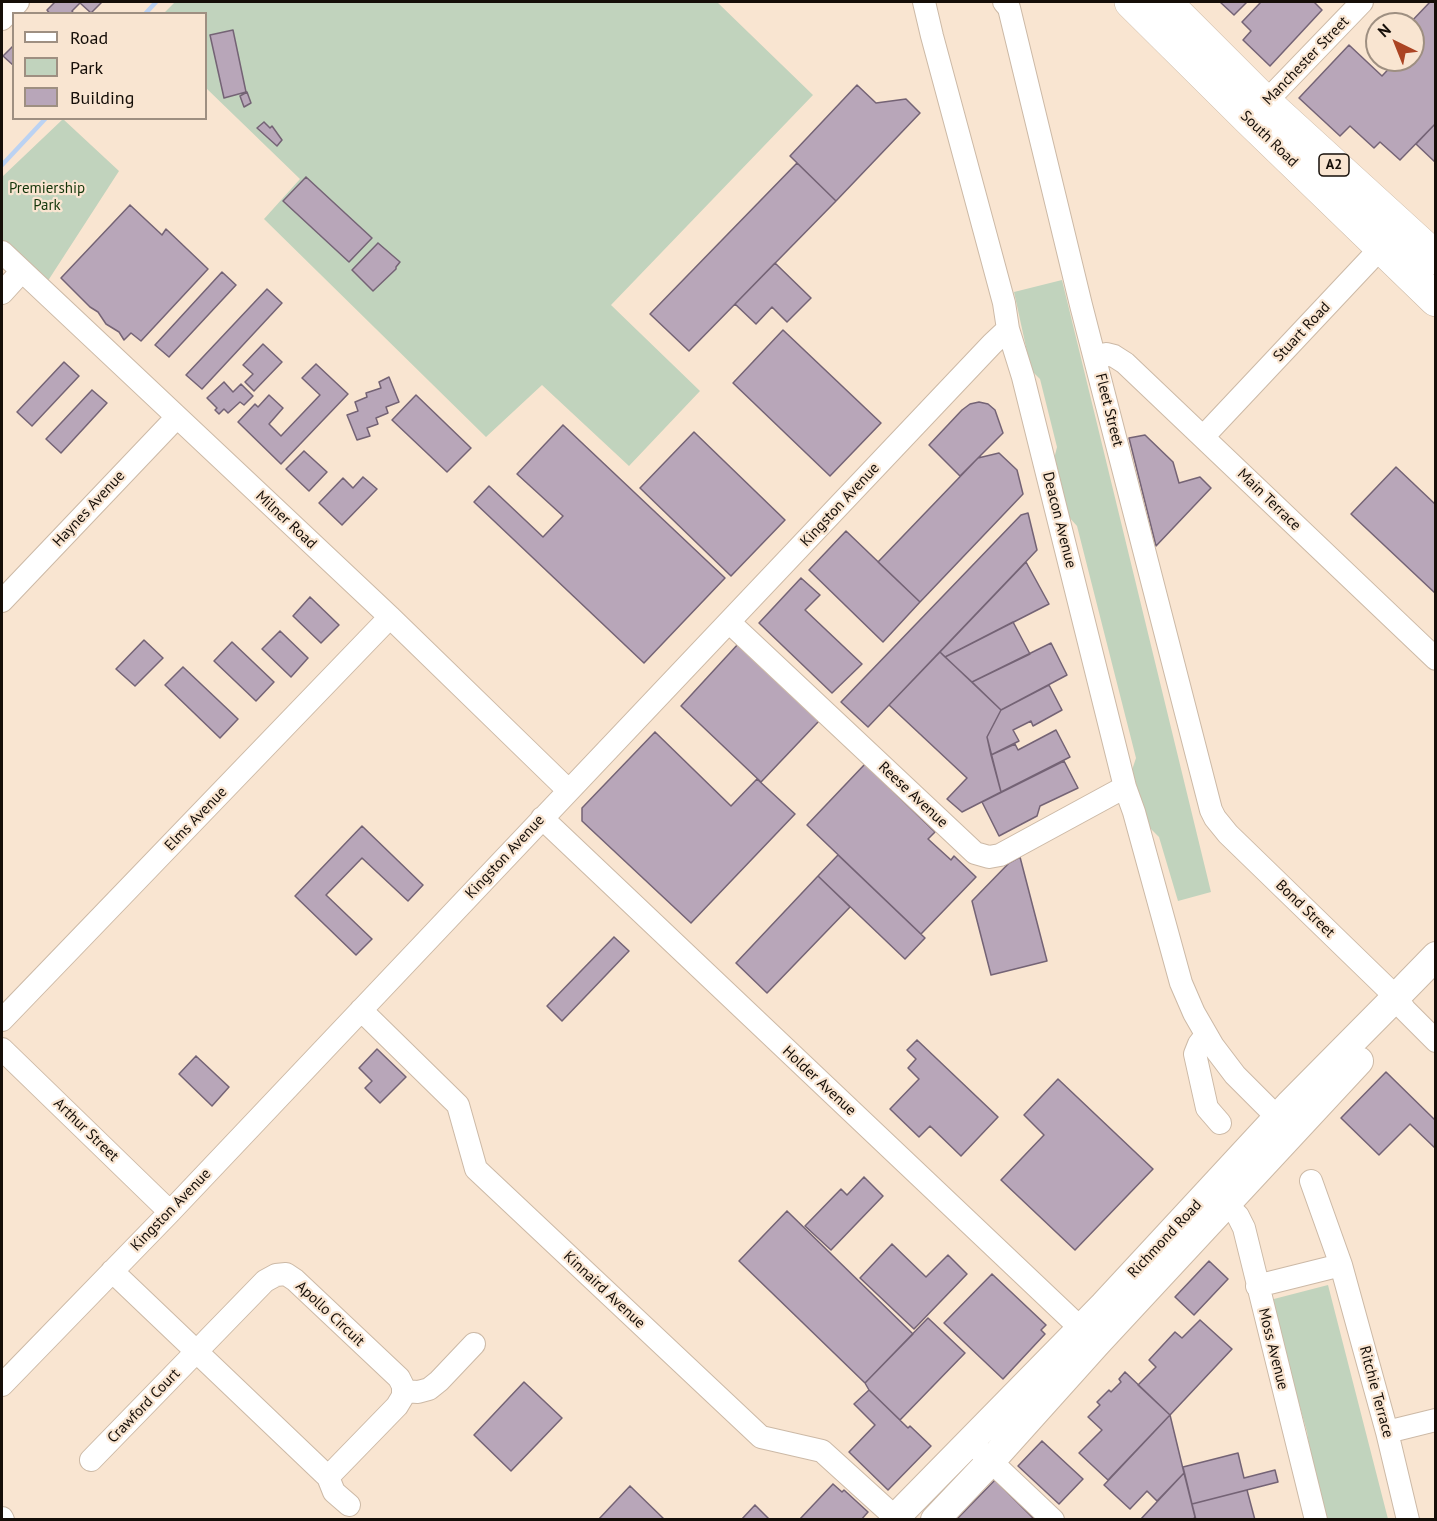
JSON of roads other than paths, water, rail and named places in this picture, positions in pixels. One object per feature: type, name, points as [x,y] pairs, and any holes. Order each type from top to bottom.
[{"type":"highway","name":"South Road","points":[[1131,2],[1257,111],[1391,237],[1435,299]]},
{"type":"highway","name":"South Road","points":[[1165,2],[1257,111]]},
{"type":"highway","name":"South Road","points":[[1391,237],[1436,258]]},
{"type":"main road","name":"Richmond Road","points":[[896,1519],[970,1442],[1089,1335],[1401,1004],[1436,956]]},
{"type":"main road","name":"Richmond Road","points":[[1401,1004],[1436,978]]},
{"type":"main road","name":"Richmond Road","points":[[935,1520],[991,1461],[1089,1335]]},
{"type":"street","points":[[2,19],[18,2]]},
{"type":"street","name":"Deacon Avenue","points":[[924,2],[1004,303],[1008,329],[1023,378],[1125,787],[1181,982],[1206,1035],[1234,1075],[1285,1125]]},
{"type":"street","name":"Fleet Street","points":[[1004,2],[1009,8],[1081,305],[1211,810],[1215,818]]},
{"type":"street","name":"Manchester Street","points":[[1257,111],[1362,2]]},
{"type":"street","name":"Stuart Road","points":[[1203,437],[1391,237]]},
{"type":"street","name":"Milner Road","points":[[2,252],[390,617],[568,790]]},
{"type":"street","points":[[2,293],[22,271]]},
{"type":"street","name":"Kingston Avenue","points":[[2,1385],[170,1212],[568,790],[1008,329]]},
{"type":"street","name":"Main Terrace","points":[[1096,357],[1106,354],[1125,363],[1436,658]]},
{"type":"street","name":"Haynes Avenue","points":[[2,601],[177,417]]},
{"type":"street","name":"Elms Avenue","points":[[2,1020],[390,617]]},
{"type":"street","name":"Reese Avenue","points":[[729,622],[975,853],[989,857],[1000,855],[1125,787]]},
{"type":"street","name":"Holder Avenue","points":[[542,818],[1089,1335]]},
{"type":"street","name":"Bond Street","points":[[1215,818],[1228,834],[1436,1041]]},
{"type":"street","name":"Kinnaird Avenue","points":[[362,1010],[458,1105],[476,1170],[761,1437],[822,1451],[896,1519]]},
{"type":"street","points":[[1206,1035],[1195,1054],[1207,1108],[1220,1123]]},
{"type":"street","name":"Arthur Street","points":[[2,1049],[170,1212]]},
{"type":"street","name":"Ritchie Terrace","points":[[1311,1181],[1341,1265],[1387,1432],[1408,1520]]},
{"type":"street","name":"Moss Avenue","points":[[1219,1196],[1238,1216],[1244,1228],[1316,1520]]},
{"type":"street","points":[[1257,1286],[1341,1265]]},
{"type":"street","points":[[112,1271],[328,1477],[334,1492],[349,1505]]},
{"type":"street","name":"Apollo Circuit","points":[[197,1352],[265,1281],[276,1275],[286,1274],[399,1378],[403,1391]]},
{"type":"street","points":[[328,1477],[397,1406],[403,1391],[418,1392],[429,1389],[474,1344]]},
{"type":"street","name":"Crawford Court","points":[[91,1460],[197,1352]]},
{"type":"street","points":[[1387,1432],[1436,1420]]},
{"type":"street","points":[[970,1442],[1053,1520]]},
{"type":"waterway","points":[[147,12],[156,2]]},
{"type":"waterway","points":[[2,165],[44,120]]},
{"type":"park label","name":"Premiership Park","points":[[47,198]]}]
